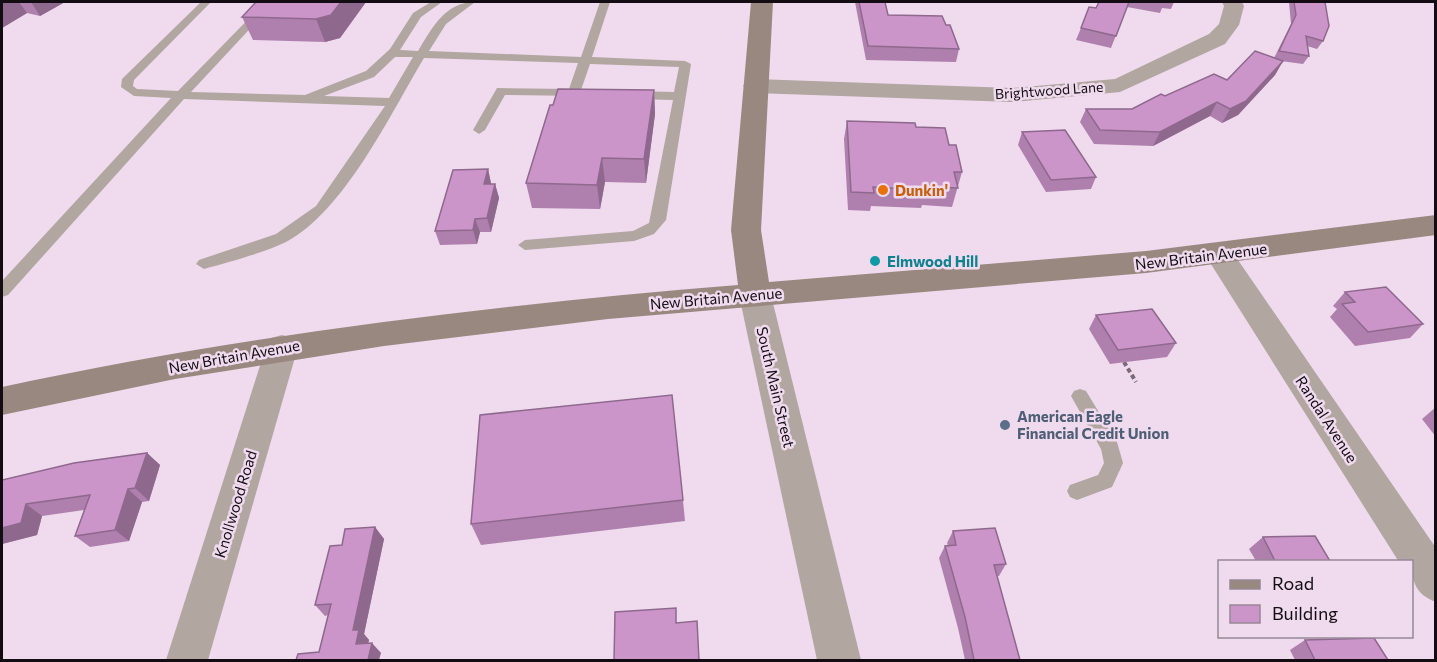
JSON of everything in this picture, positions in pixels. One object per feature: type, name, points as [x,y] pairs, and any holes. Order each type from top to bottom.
[{"type":"main road","name":"South Main Street","points":[[755,295],[746,230],[762,2]]},
{"type":"main road","name":"New Britain Avenue","points":[[2,401],[282,347],[597,309],[1219,254],[1436,225]]},
{"type":"street","name":"Brightwood Lane","points":[[755,86],[1012,95],[1120,85],[1217,39],[1229,25],[1234,6],[1232,2]]},
{"type":"street","name":"Randal Avenue","points":[[1219,254],[1436,583]]},
{"type":"street","name":"South Main Street","points":[[755,295],[839,660]]},
{"type":"street","name":"Knollwood Road","points":[[187,660],[282,347]]},
{"type":"lane","points":[[207,2],[128,79],[127,87],[134,92],[181,95],[392,102]]},
{"type":"lane","points":[[2,291],[181,95],[270,2]]},
{"type":"lane","points":[[204,264],[281,238],[321,209],[363,150],[442,22],[470,2]]},
{"type":"lane","points":[[574,93],[605,2]]},
{"type":"lane","points":[[303,99],[370,74],[392,53],[417,15],[432,5],[451,14]]},
{"type":"lane","points":[[392,53],[583,62],[685,64],[659,220],[654,227],[644,233],[626,237],[525,244]]},
{"type":"lane","points":[[478,130],[501,91],[597,93]]},
{"type":"lane","points":[[621,94],[680,96]]},
{"type":"lane","points":[[1077,491],[1105,481],[1114,463],[1110,448],[1080,396]]},
{"type":"path","points":[[1124,362],[1136,382]]},
{"type":"building","points":[[256,2],[341,2],[331,15],[316,19],[242,17]]},
{"type":"building","points":[[859,2],[885,2],[888,15],[942,16],[946,25],[950,25],[959,49],[868,46]]},
{"type":"building","points":[[1099,2],[1129,2],[1116,36],[1081,28],[1089,7],[1096,8]]},
{"type":"building","points":[[1294,2],[1325,2],[1329,26],[1323,41],[1306,36],[1309,56],[1279,51],[1296,15]]},
{"type":"building","points":[[1255,51],[1283,61],[1246,101],[1230,109],[1217,102],[1160,132],[1100,130],[1086,109],[1132,109],[1161,94],[1165,96],[1214,74],[1227,80]]},
{"type":"building","points":[[558,89],[654,90],[644,159],[602,158],[597,185],[526,183],[550,105],[553,105]]},
{"type":"building","points":[[847,121],[915,123],[916,127],[945,128],[949,145],[956,145],[962,172],[954,172],[958,188],[925,187],[926,190],[873,187],[874,193],[851,192]]},
{"type":"building","points":[[1065,130],[1096,177],[1051,180],[1022,132]]},
{"type":"building","points":[[488,169],[484,184],[495,184],[487,218],[475,219],[473,230],[435,231],[453,170]]},
{"type":"building","points":[[1386,287],[1423,324],[1368,332],[1342,304],[1355,302],[1345,292]]},
{"type":"building","points":[[1152,309],[1176,343],[1118,350],[1096,315]]},
{"type":"building","points":[[672,395],[683,500],[471,524],[480,415]]},
{"type":"building","points":[[147,453],[135,488],[128,489],[115,530],[75,536],[90,495],[26,504],[21,523],[2,528],[2,480],[74,463]]},
{"type":"building","points":[[375,527],[353,630],[359,630],[356,644],[372,643],[368,660],[296,660],[298,654],[319,652],[331,604],[315,605],[330,546],[342,545],[345,529]]},
{"type":"building","points":[[995,528],[1006,564],[994,565],[1020,660],[974,660],[965,617],[945,546],[956,545],[953,531]]},
{"type":"building","points":[[1315,536],[1329,560],[1274,560],[1263,537]]},
{"type":"building","points":[[676,608],[676,623],[697,621],[699,660],[614,660],[615,612]]},
{"type":"building","points":[[1374,638],[1388,660],[1315,660],[1305,640]]},
{"type":"place","name":"Dunkin'","points":[[883,190]]},
{"type":"place","name":"Elmwood Hill","points":[[875,261]]},
{"type":"place","name":"American Eagle Financial Credit Union","points":[[1005,425]]}]
